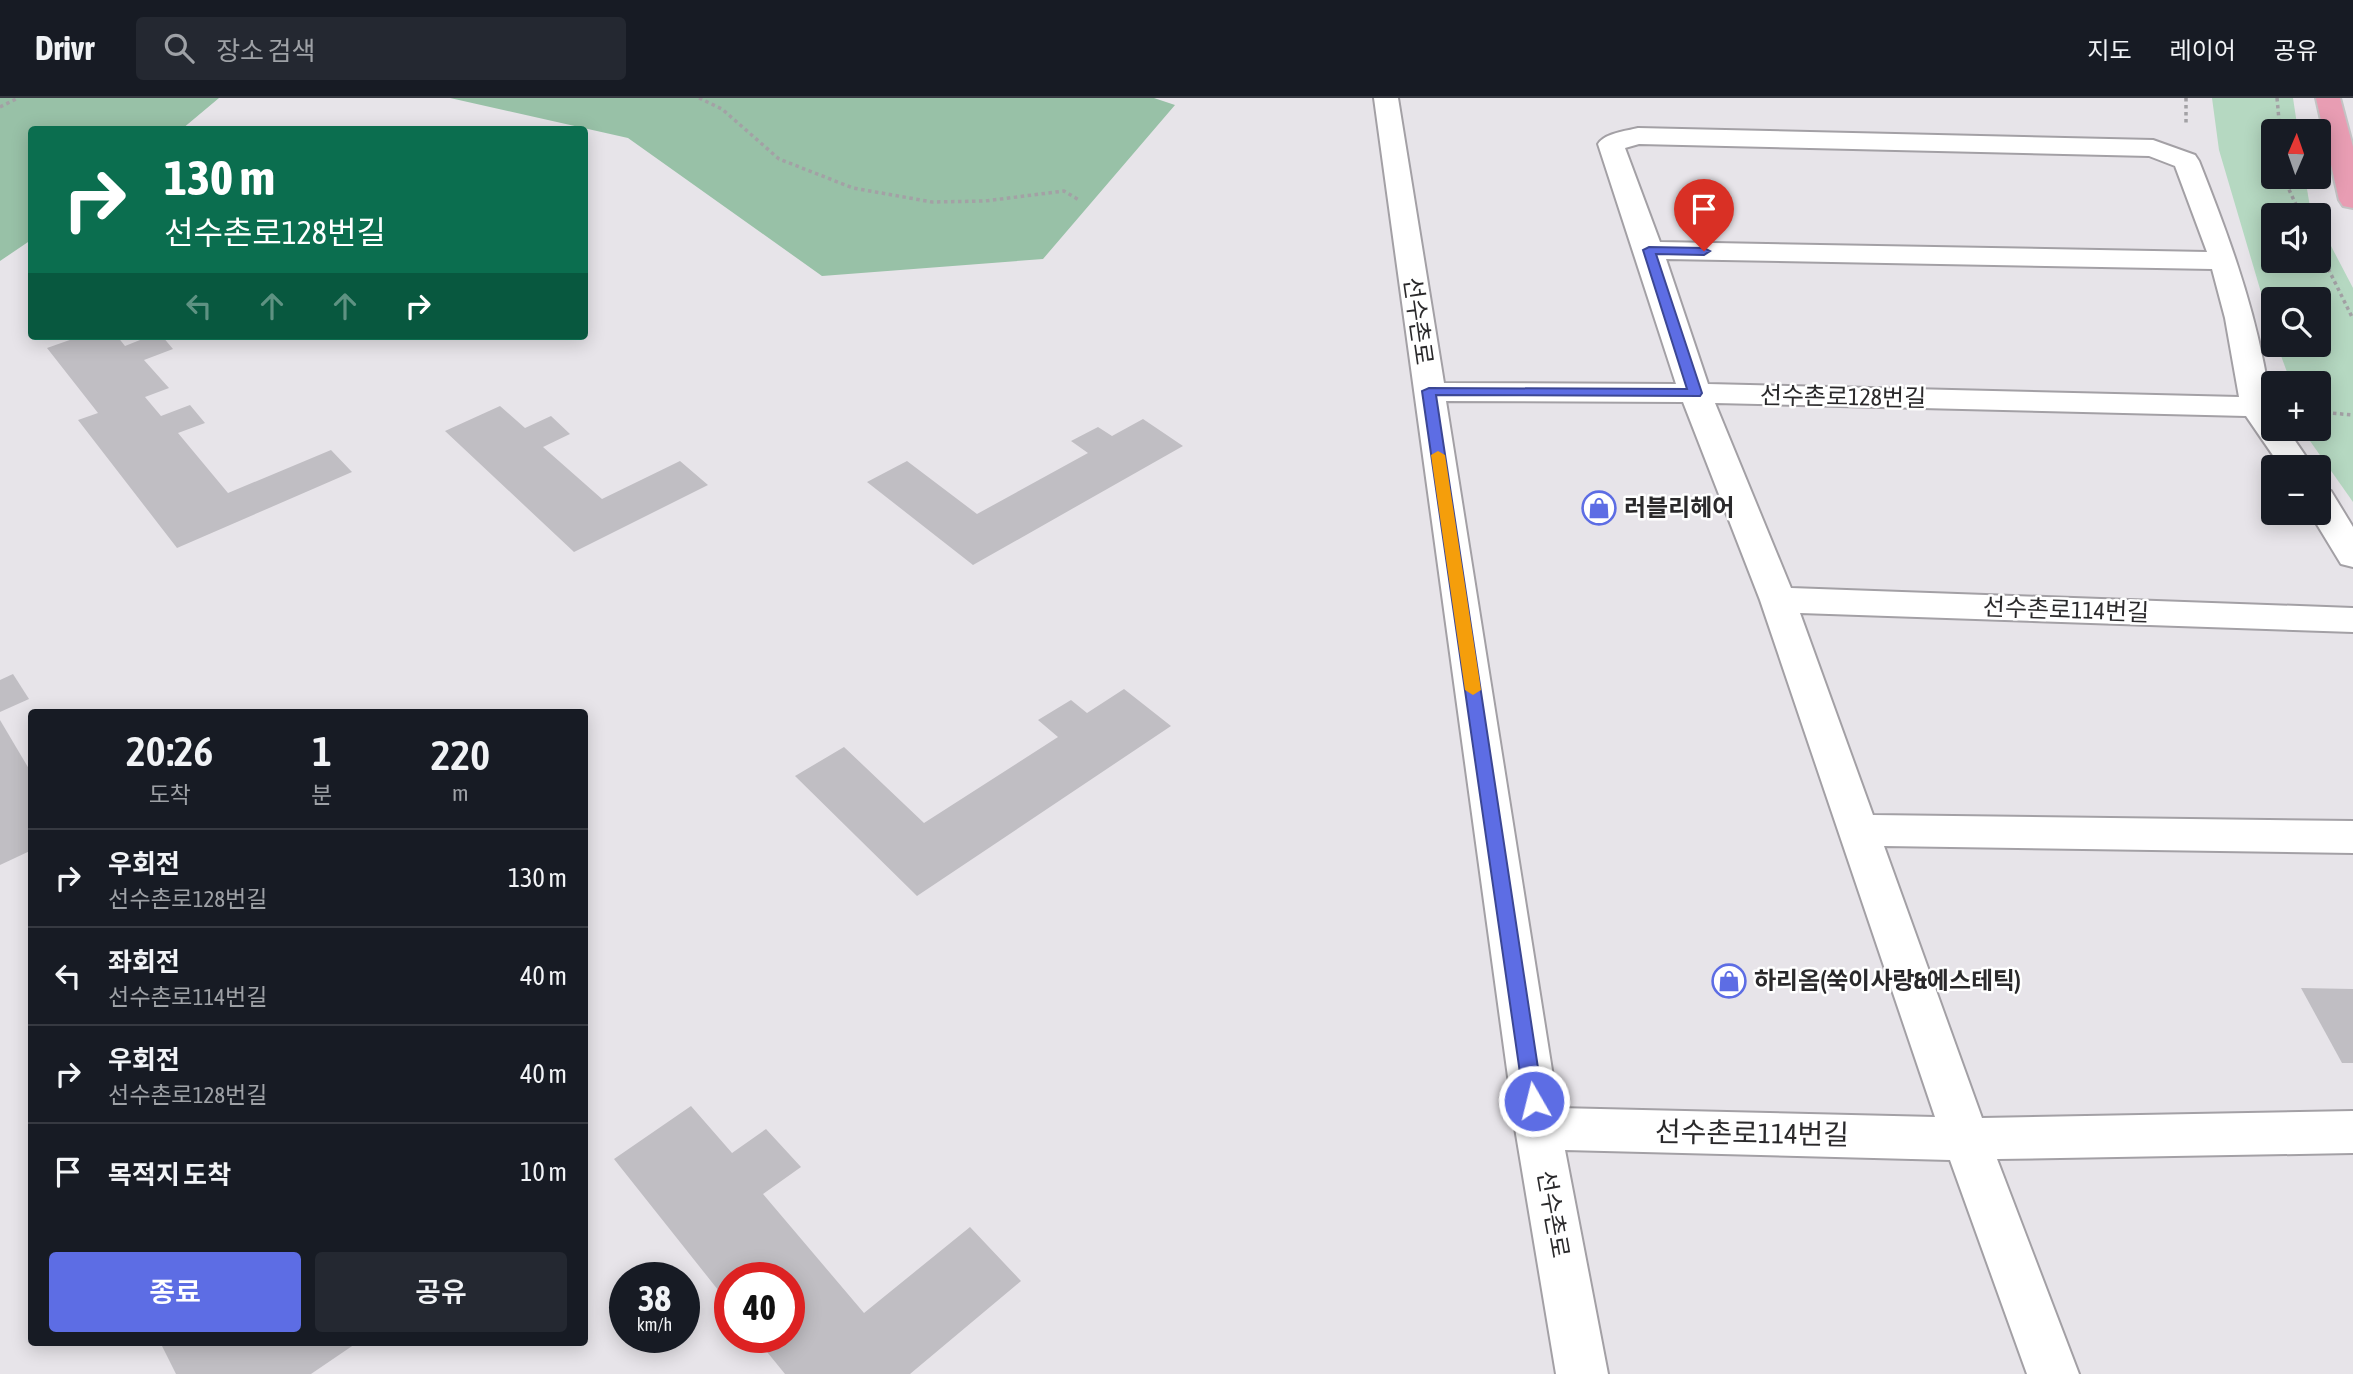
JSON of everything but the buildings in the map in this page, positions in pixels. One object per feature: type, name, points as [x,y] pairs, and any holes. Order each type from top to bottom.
[{"type":"main road","points":[[2328,98],[2353,200]]},
{"type":"street","name":"선수촌로","points":[[1386,98],[1538,1128],[1582,1374]]},
{"type":"street","points":[[2053,1374],[1966,1139],[1778,600],[1695,393],[1649,250],[1611,144],[1638,136],[2153,149],[2186,161],[2224,261],[2239,318],[2256,407],[2289,455]]},
{"type":"street","points":[[1649,250],[2224,261]]},
{"type":"street","name":"선수촌로128번길","points":[[1429,391],[1695,393],[2256,407]]},
{"type":"street","points":[[2331,519],[2353,556]]},
{"type":"street","name":"선수촌로114번길","points":[[1778,600],[2353,620]]},
{"type":"street","points":[[1858,830],[2353,837]]},
{"type":"street","name":"선수촌로114번길","points":[[1538,1128],[1966,1139],[2353,1132]]},
{"type":"path","points":[[0,107],[19,98]]},
{"type":"path","points":[[699,98],[710,101],[733,117],[776,158],[849,188],[892,198],[949,203],[1064,191],[1079,200]]},
{"type":"path","points":[[2277,98],[2279,119]]},
{"type":"path","points":[[2330,273],[2353,319]]},
{"type":"path","points":[[2331,413],[2353,415]]},
{"type":"green space","points":[[0,98],[219,98],[186,126],[28,126],[28,242],[0,261]]},
{"type":"green space","points":[[450,98],[1154,98],[1175,105],[1043,259],[822,276],[628,138],[588,129],[588,126],[575,126]]},
{"type":"green space","points":[[2212,98],[2293,98],[2296,119],[2261,119],[2261,189],[2307,189],[2309,203],[2261,203],[2261,273],[2331,273],[2331,246],[2353,288],[2353,502],[2331,471],[2331,455],[2320,455],[2310,441],[2331,441],[2331,371],[2287,371],[2281,357],[2331,357],[2331,287],[2261,287],[2261,292],[2219,150]]},
{"type":"slow traffic","points":[[1438,455],[1473,690]]},
{"type":"place","name":"러블리헤어","points":[[1599,508]]},
{"type":"place","name":"하리옴(쑥이사랑&에스테틱)","points":[[1729,981]]},
{"type":"route","points":[[1534,1101],[1429,391],[1695,393],[1649,250],[1704,251]]}]
